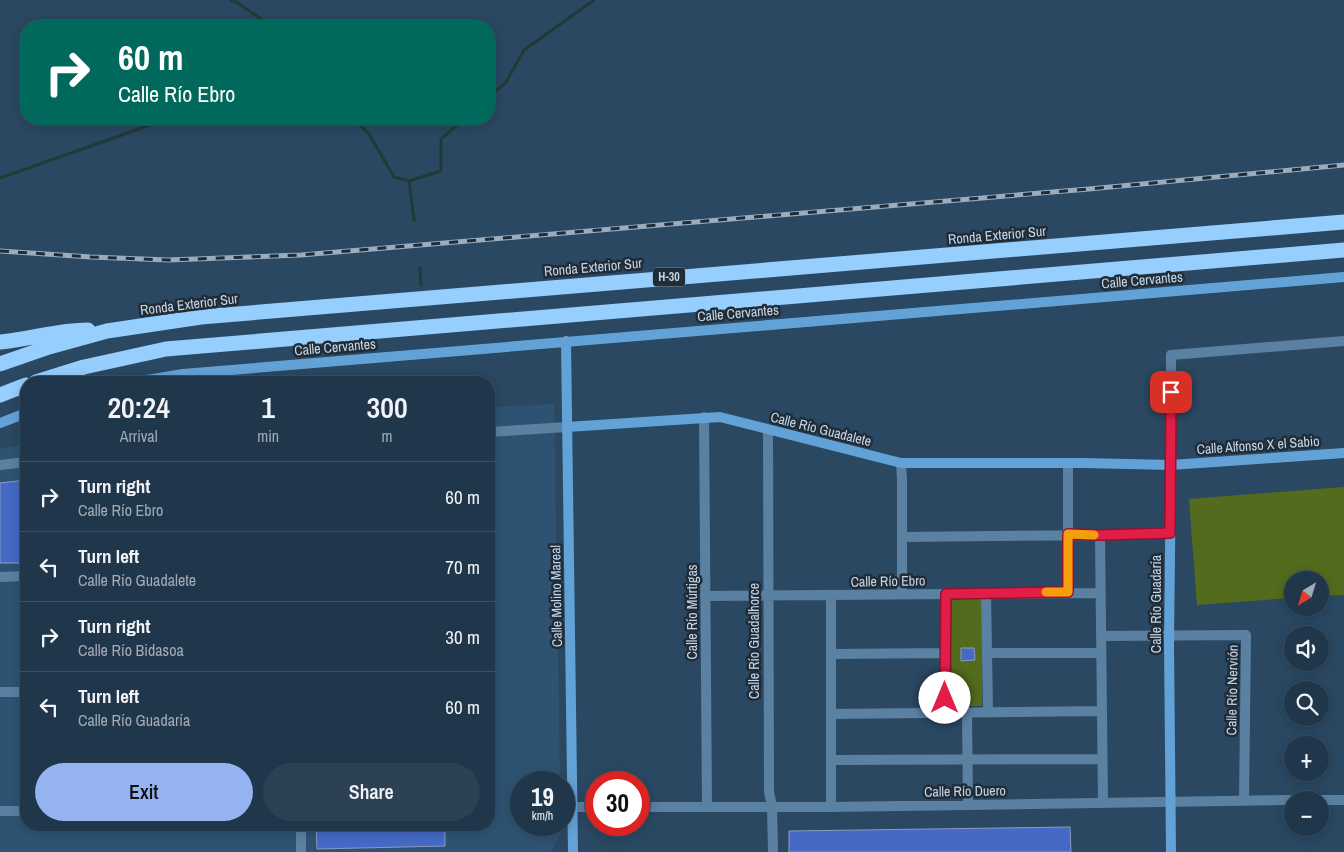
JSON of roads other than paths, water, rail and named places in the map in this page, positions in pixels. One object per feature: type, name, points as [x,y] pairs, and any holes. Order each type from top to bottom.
[{"type":"highway","name":"Ronda Exterior Sur","points":[[0,364],[50,347],[108,331],[231,314],[1344,222]]},
{"type":"highway","name":"H-30","points":[[55,376],[84,367],[166,349],[1344,250]]},
{"type":"highway","points":[[0,342],[27,339],[71,330],[108,331]]},
{"type":"highway","points":[[0,395],[20,388]]},
{"type":"street","name":"Calle Cervantes","points":[[171,376],[566,340],[1344,278]]},
{"type":"street","name":"Calle Molino Mareal","points":[[566,340],[572,771]]},
{"type":"street","name":"Calle Río Guadaría","points":[[1171,852],[1171,355],[1344,340]]},
{"type":"street","points":[[0,423],[20,415]]},
{"type":"street","name":"Calle Río Múrtigas","points":[[704,417],[706,806]]},
{"type":"street","name":"Calle Río Guadalete","points":[[567,427],[720,417],[901,463],[1084,463]]},
{"type":"street","points":[[495,432],[567,427]]},
{"type":"street","name":"Calle Río Guadalhorce","points":[[768,430],[769,792],[772,806],[773,852]]},
{"type":"street","name":"Calle Alfonso X el Sabio","points":[[1084,463],[1171,465],[1344,453]]},
{"type":"street","points":[[0,465],[20,463]]},
{"type":"street","points":[[901,463],[902,594]]},
{"type":"street","points":[[1068,463],[1068,592]]},
{"type":"street","points":[[902,536],[1170,533]]},
{"type":"street","points":[[1100,535],[1103,803]]},
{"type":"street","points":[[0,577],[20,576]]},
{"type":"street","name":"Calle Río Ebro","points":[[705,596],[1100,592]]},
{"type":"street","points":[[986,593],[988,712]]},
{"type":"street","points":[[945,714],[946,594]]},
{"type":"street","points":[[831,595],[831,807]]},
{"type":"street","name":"Calle Río Nervión","points":[[1101,636],[1246,635],[1244,801]]},
{"type":"street","points":[[832,654],[945,653]]},
{"type":"street","points":[[987,653],[1101,653]]},
{"type":"street","points":[[0,692],[20,692]]},
{"type":"street","points":[[831,714],[967,714],[988,712],[1102,711]]},
{"type":"street","points":[[967,714],[968,805]]},
{"type":"street","points":[[831,760],[1102,759]]},
{"type":"street","name":"Calle Río Duero","points":[[650,807],[831,807],[1284,800]]},
{"type":"street","points":[[1329,800],[1344,800]]},
{"type":"street","points":[[0,811],[20,811]]},
{"type":"street","points":[[301,831],[301,852]]},
{"type":"street","name":"Calle Molino Mareal","points":[[574,836],[574,852]]},
{"type":"waterway","points":[[231,0],[262,20]]},
{"type":"waterway","points":[[495,92],[506,82],[524,50],[594,0]]},
{"type":"waterway","points":[[0,178],[150,125]]},
{"type":"waterway","points":[[359,125],[369,134],[394,177],[409,181],[441,171],[441,139],[457,125]]},
{"type":"waterway","points":[[409,181],[414,220]]},
{"type":"waterway","points":[[420,268],[421,285]]},
{"type":"railway","points":[[0,251],[168,260],[301,255],[1089,189],[1344,165]]}]
